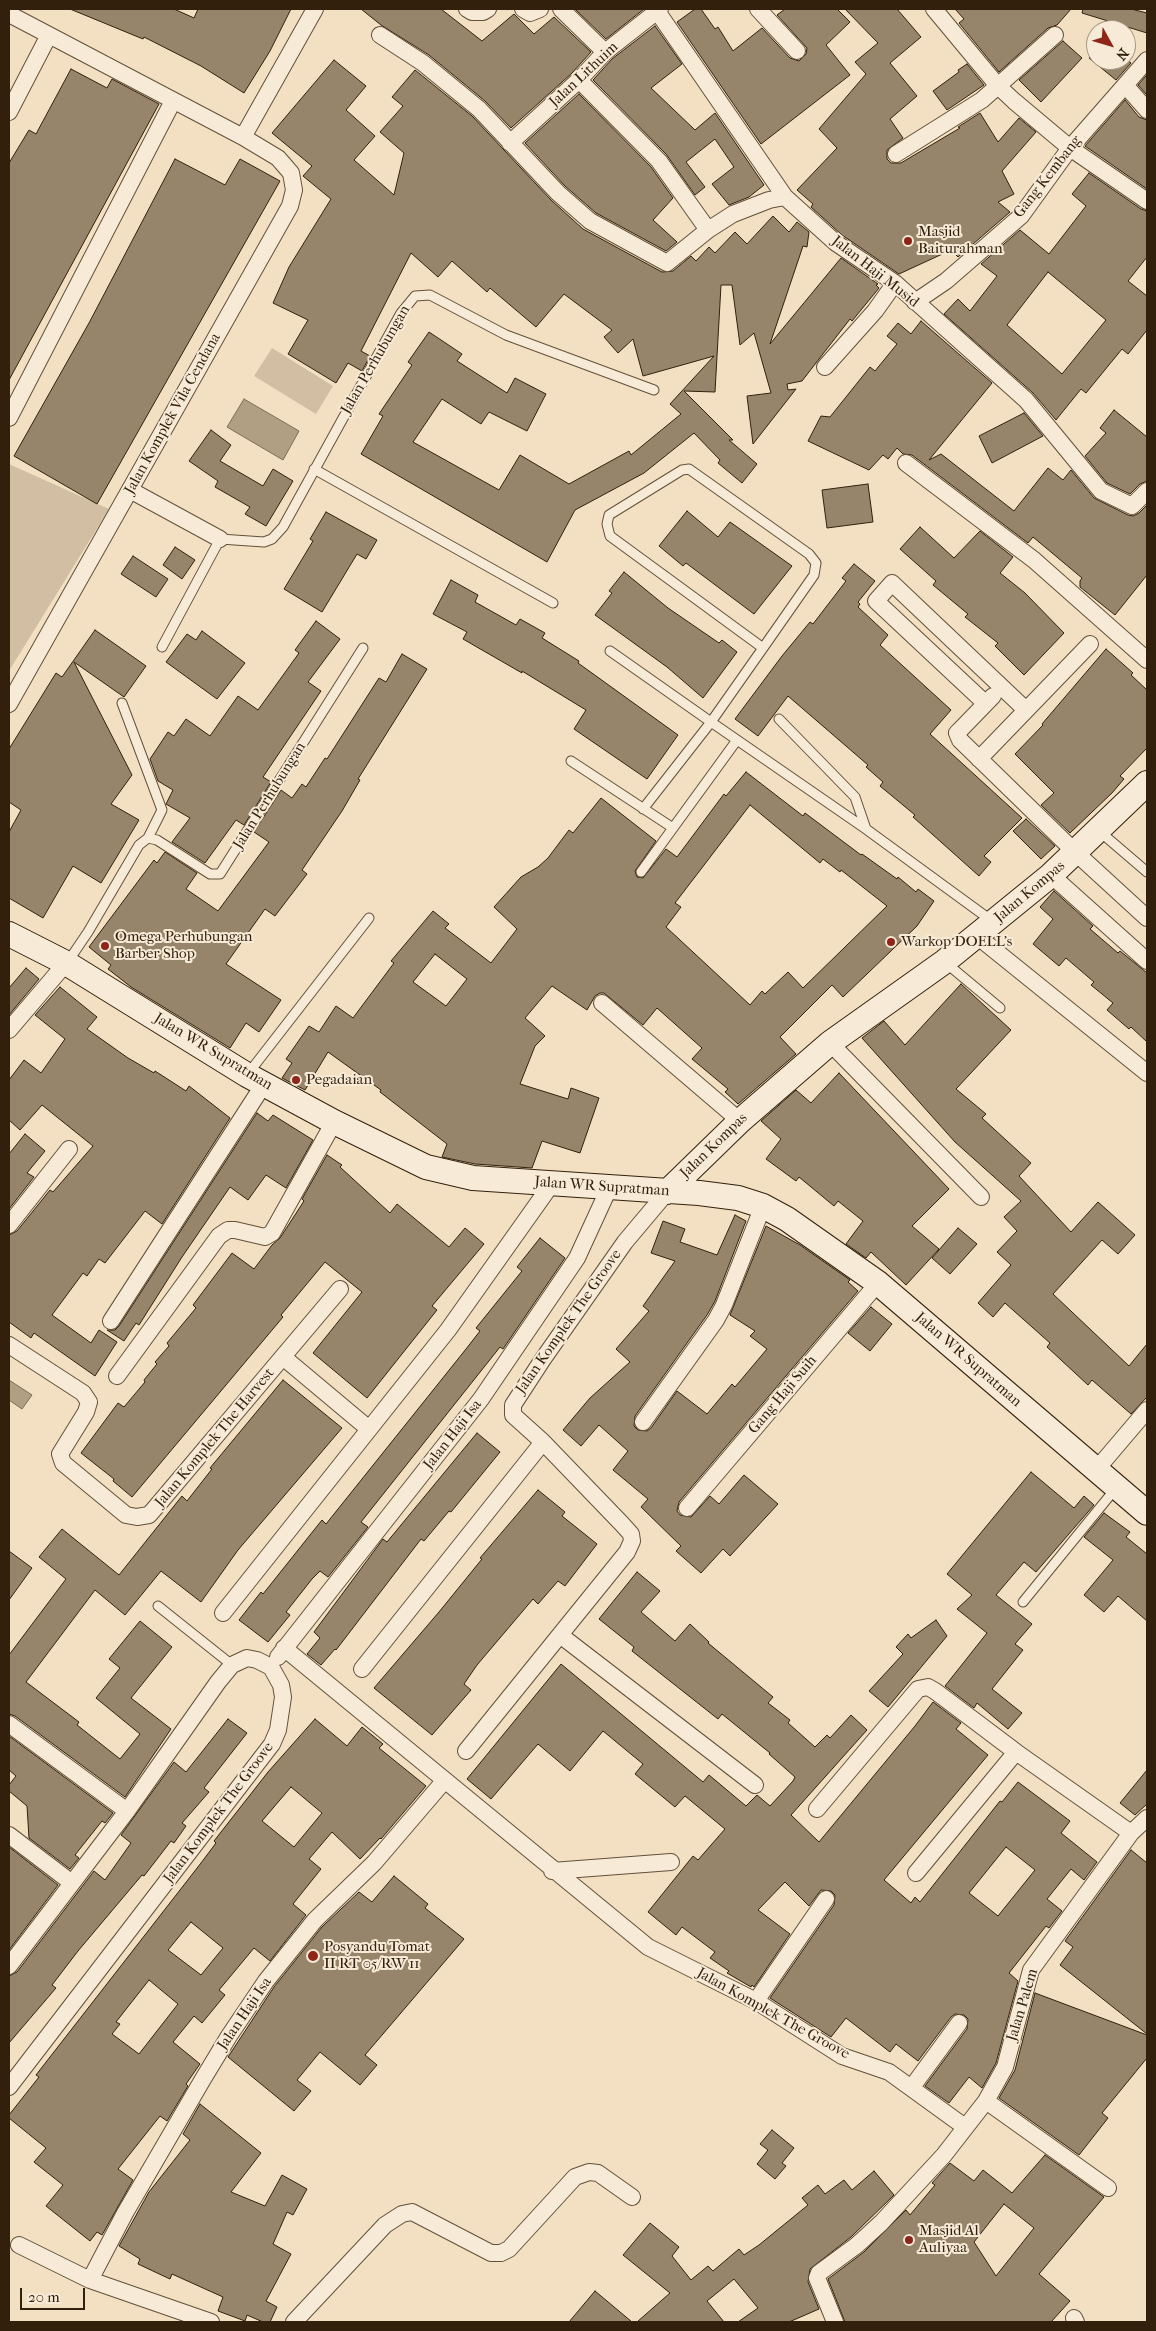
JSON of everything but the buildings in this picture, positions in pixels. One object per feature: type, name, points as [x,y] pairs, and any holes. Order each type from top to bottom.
[{"type":"main road","name":"Jalan Kompas","points":[[667,1192],[740,1120],[830,1043],[944,962],[1051,875],[1147,783]]},
{"type":"main road","name":"Jalan WR Supratman","points":[[9,934],[66,963],[256,1079],[334,1122],[426,1167],[473,1178],[553,1182],[718,1195],[763,1206],[794,1224],[878,1283],[1147,1513]]},
{"type":"street","points":[[243,137],[315,9]]},
{"type":"street","points":[[467,9],[472,12],[483,12],[488,9]]},
{"type":"street","points":[[523,9],[530,13],[540,9]]},
{"type":"street","points":[[562,9],[605,52]]},
{"type":"street","points":[[758,9],[798,51]]},
{"type":"street","points":[[934,9],[998,86],[1070,148],[1147,201]]},
{"type":"street","name":"Jalan Lithuim","points":[[510,143],[579,80],[605,52],[658,10]]},
{"type":"street","name":"Jalan Haji Musid","points":[[658,10],[786,197],[836,243],[895,283],[1026,400],[1102,491],[1132,506],[1147,491]]},
{"type":"street","name":"Jalan Komplek Vila Cendana","points":[[9,14],[243,137],[278,158],[289,169],[294,179],[290,206],[9,704]]},
{"type":"street","points":[[9,112],[49,35]]},
{"type":"street","points":[[380,35],[423,63],[479,110],[558,193],[590,221],[667,263],[708,230],[750,206],[786,197]]},
{"type":"street","points":[[896,154],[982,100],[1055,35]]},
{"type":"street","name":"Gang Kembang","points":[[915,302],[946,281],[1021,216],[1070,148],[1147,60]]},
{"type":"street","points":[[579,80],[659,161],[708,230]]},
{"type":"street","points":[[1124,86],[1147,110]]},
{"type":"street","points":[[9,418],[173,101]]},
{"type":"street","points":[[825,367],[875,311],[895,283]]},
{"type":"street","points":[[906,463],[1034,560],[1112,627],[1147,660]]},
{"type":"street","name":"Jalan Perhubungan","points":[[130,490],[220,539]]},
{"type":"street","points":[[985,703],[876,600],[892,583],[1026,710]]},
{"type":"street","points":[[979,759],[1090,644]]},
{"type":"street","points":[[1001,687],[958,733],[960,740],[1147,918]]},
{"type":"street","points":[[1051,875],[1147,961]]},
{"type":"street","points":[[986,929],[1147,1073]]},
{"type":"street","points":[[9,1030],[66,963]]},
{"type":"street","points":[[602,1003],[740,1120]]},
{"type":"street","points":[[830,1043],[981,1197]]},
{"type":"street","points":[[111,1321],[256,1079]]},
{"type":"street","points":[[117,1376],[219,1236],[228,1230],[264,1237],[272,1233],[334,1122]]},
{"type":"street","points":[[9,1225],[69,1148]]},
{"type":"street","points":[[223,1614],[448,1330],[553,1182]]},
{"type":"street","name":"Jalan Haji Isa","points":[[271,1667],[481,1399],[577,1258],[610,1186]]},
{"type":"street","name":"Jalan Komplek The Groove","points":[[466,1751],[627,1552],[632,1537],[622,1524],[543,1442],[513,1415],[513,1405],[543,1358],[625,1242],[667,1192]]},
{"type":"street","points":[[643,1422],[716,1320],[724,1305],[763,1206]]},
{"type":"street","name":"Gang Haji Suih","points":[[687,1508],[878,1283]]},
{"type":"street","name":"Jalan Komplek The Harvest","points":[[9,1345],[82,1393],[89,1402],[86,1412],[60,1454],[63,1462],[126,1515],[137,1517],[149,1514],[156,1507],[340,1289]]},
{"type":"street","name":"Jalan Komplek The Harvest","points":[[283,1358],[369,1429]]},
{"type":"street","points":[[1096,1470],[1147,1410]]},
{"type":"street","points":[[362,1669],[543,1442]]},
{"type":"street","points":[[560,1635],[755,1785]]},
{"type":"street","name":"Jalan Komplek The Groove","points":[[284,1648],[648,1948],[756,2001],[842,2056],[889,2072],[965,2127]]},
{"type":"street","points":[[9,1966],[127,1811],[232,1665],[247,1658],[257,1660],[271,1667]]},
{"type":"street","name":"Jalan Komplek The Groove","points":[[9,2087],[272,1744],[278,1730],[284,1697],[281,1685],[271,1667]]},
{"type":"street","points":[[817,1809],[918,1688],[928,1688],[935,1691],[1016,1752],[1132,1833]]},
{"type":"street","points":[[9,1724],[127,1811]]},
{"type":"street","points":[[916,1873],[1016,1752]]},
{"type":"street","name":"Jalan Haji Isa","points":[[90,2280],[125,2213],[193,2096],[229,2036],[266,1981],[316,1920],[374,1863],[445,1780]]},
{"type":"street","name":"Jalan Palem","points":[[835,2322],[817,2278],[820,2273],[857,2245],[907,2196],[986,2101],[1005,2067],[1031,1970],[1132,1833],[1147,1818]]},
{"type":"street","points":[[9,1836],[72,1883]]},
{"type":"street","points":[[552,1870],[670,1862]]},
{"type":"street","points":[[756,2001],[826,1899]]},
{"type":"street","points":[[912,2087],[959,2023]]},
{"type":"street","points":[[986,2101],[1108,2188]]},
{"type":"street","points":[[294,2322],[385,2225],[402,2214],[412,2212],[491,2253],[501,2253],[509,2249],[575,2177],[589,2172],[598,2174],[632,2197]]},
{"type":"street","points":[[19,2245],[90,2280],[211,2322]]},
{"type":"lane","name":"Jalan Perhubungan","points":[[220,539],[258,543],[272,539],[283,528],[401,313],[410,300],[419,294],[430,295],[506,335],[654,390]]},
{"type":"lane","points":[[314,469],[553,603]]},
{"type":"lane","points":[[643,809],[710,722],[763,648],[814,575],[816,563],[809,554],[689,469],[682,470],[610,515],[607,524],[610,536],[763,648]]},
{"type":"lane","points":[[162,647],[220,539]]},
{"type":"lane","name":"Jalan Perhubungan","points":[[148,838],[157,840],[210,874],[220,874],[363,648]]},
{"type":"lane","points":[[610,651],[866,830],[986,929]]},
{"type":"lane","points":[[66,963],[88,932],[139,844],[148,838],[162,810],[122,703]]},
{"type":"lane","points":[[779,719],[855,796],[866,830]]},
{"type":"lane","points":[[641,872],[737,740]]},
{"type":"lane","points":[[571,761],[673,828]]},
{"type":"lane","points":[[1098,830],[1147,872]]},
{"type":"lane","points":[[256,1079],[370,918]]},
{"type":"lane","points":[[944,962],[1000,1008]]},
{"type":"lane","points":[[1022,1602],[1116,1487]]},
{"type":"lane","points":[[158,1606],[232,1665]]},
{"type":"shaded area","points":[[272,348],[333,386],[316,414],[254,376]]},
{"type":"shaded area","points":[[244,399],[299,431],[283,460],[227,427]]},
{"type":"shaded area","points":[[9,464],[109,509],[9,671]]},
{"type":"shaded area","points":[[9,1380],[32,1395],[22,1409],[9,1400]]},
{"type":"place","name":"Masjid Baiturahman","points":[[908,241]]},
{"type":"place","name":"Warkop DOELL's","points":[[891,942]]},
{"type":"place","name":"Omega Perhubungan Barber Shop","points":[[105,946]]},
{"type":"place","name":"Pegadaian","points":[[296,1080]]},
{"type":"place","name":"Posyandu Tomat II RT 05/RW 11","points":[[313,1956]]},
{"type":"place","name":"Masjid Al Auliyaa","points":[[909,2240]]}]
